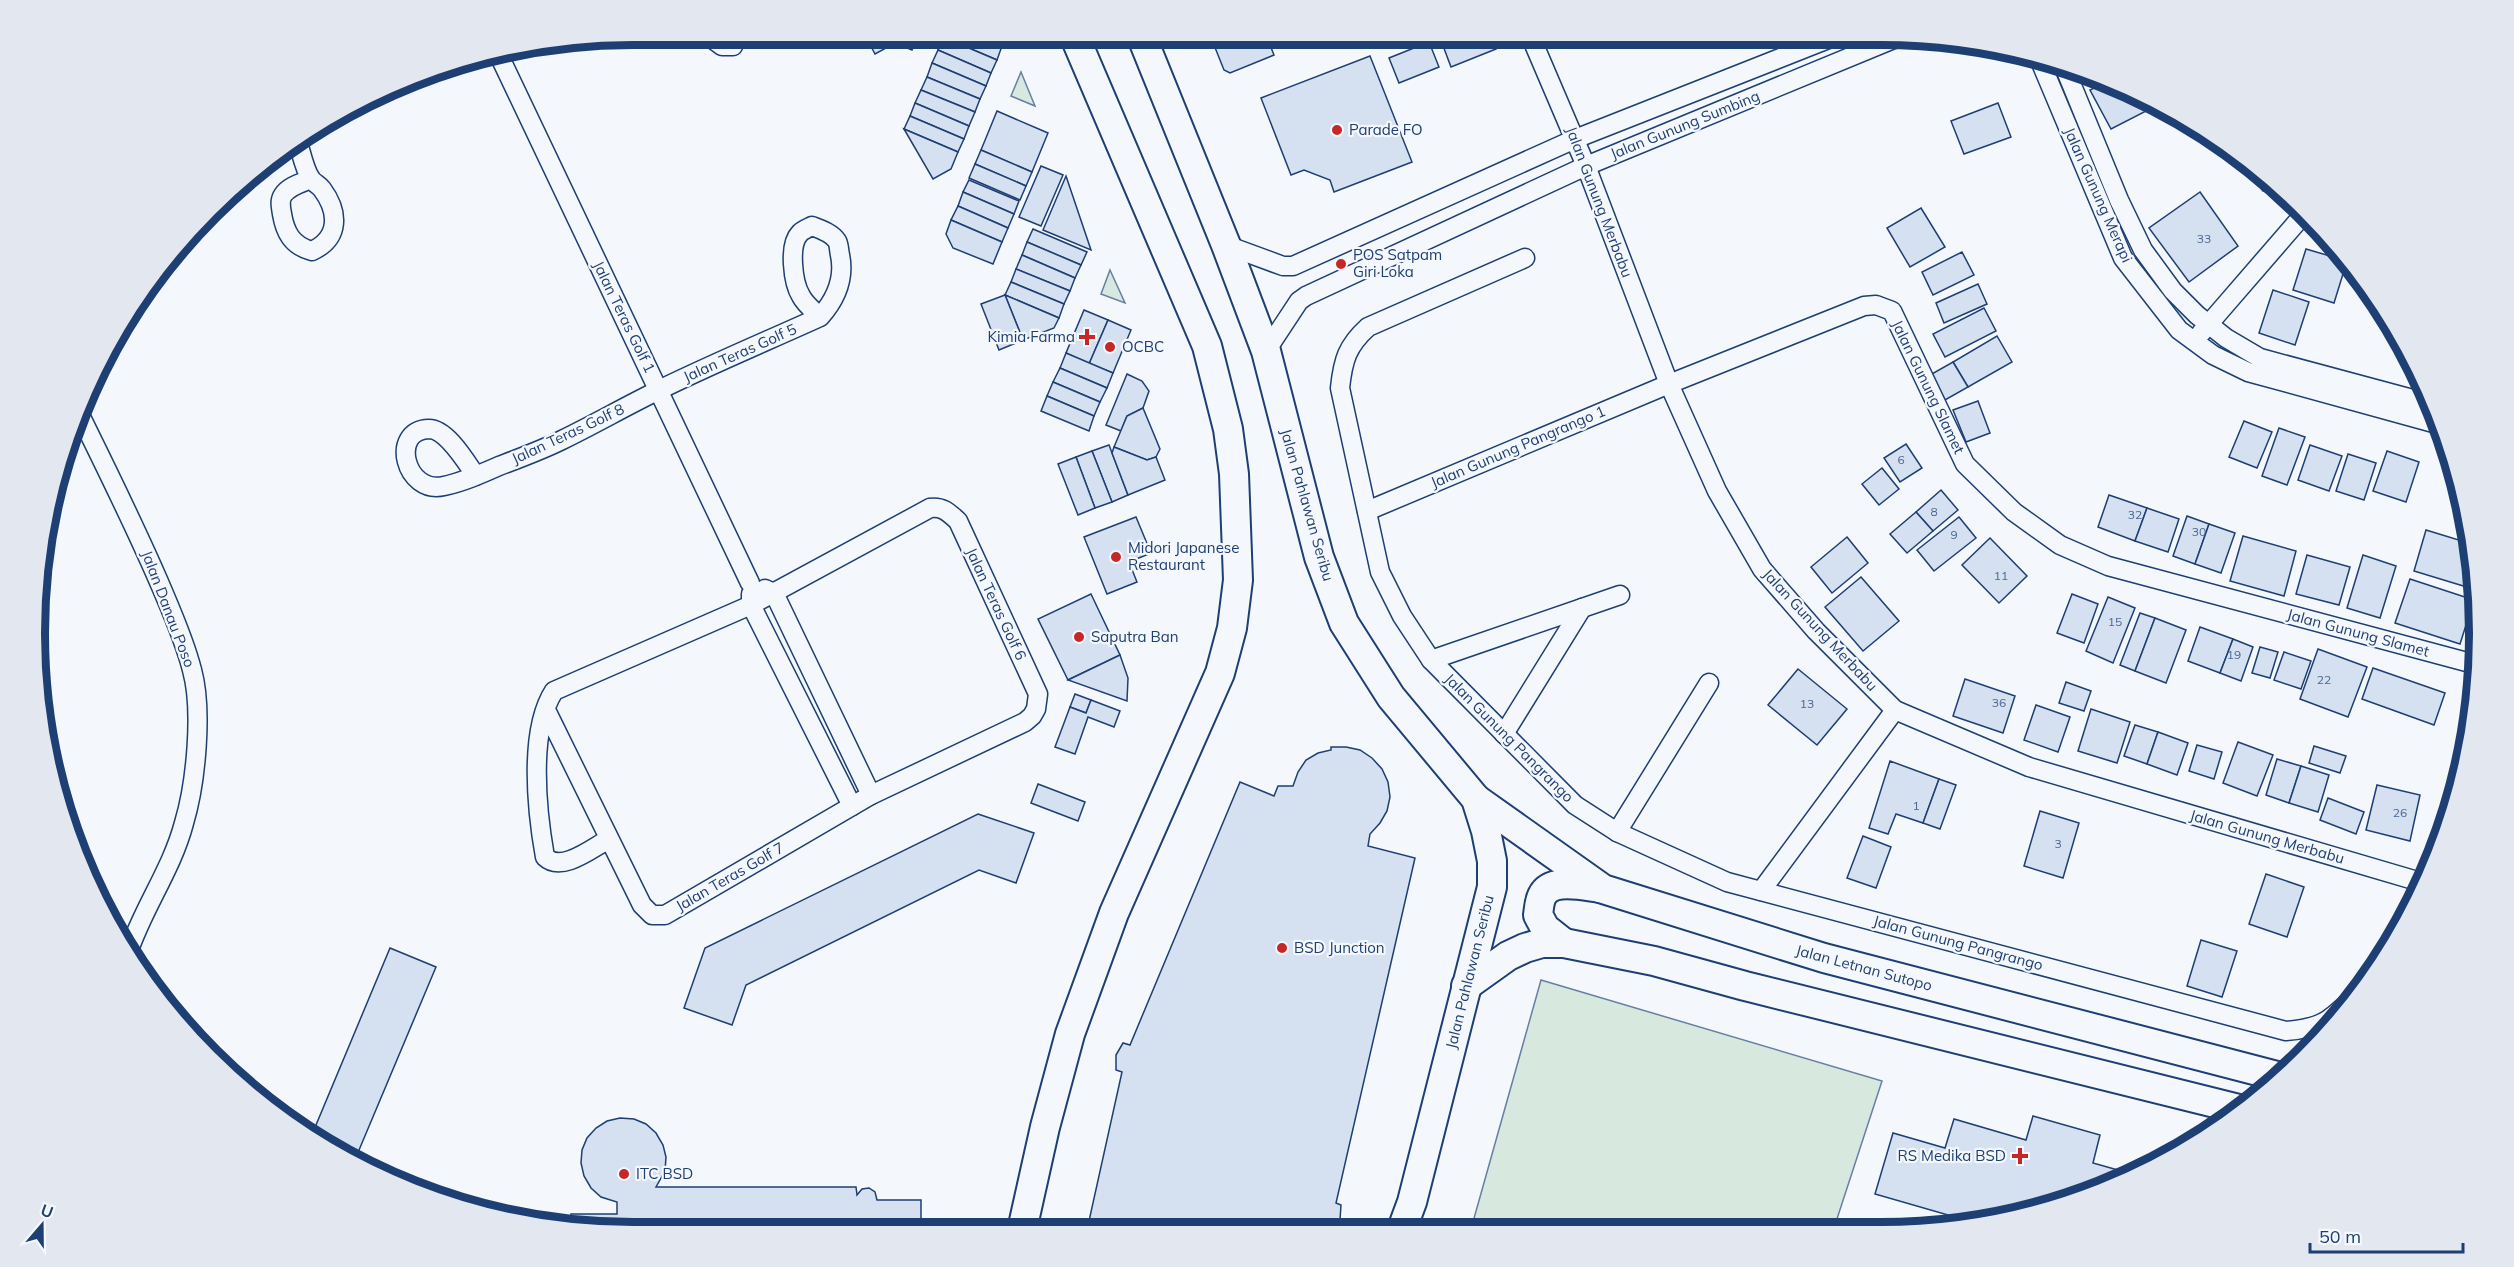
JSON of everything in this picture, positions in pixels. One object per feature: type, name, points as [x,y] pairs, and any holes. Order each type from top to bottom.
[{"type":"main road","points":[[1024,1222],[1045,1127],[1070,1034],[1114,913],[1220,673],[1232,628],[1239,580],[1234,474],[1228,429],[1207,346],[1078,45]]},
{"type":"main road","name":"Jalan Pahlawan Seribu","points":[[1145,45],[1266,351],[1319,557],[1344,623],[1391,698],[1476,799],[1486,831],[1492,861],[1492,887],[1412,1202],[1405,1222]]},
{"type":"main road","name":"Jalan Letnan Sutopo","points":[[1476,799],[1603,889],[1824,958],[2271,1074]]},
{"type":"main road","points":[[1564,943],[1545,928],[1538,915],[1543,894],[1550,888],[1572,884],[1603,889]]},
{"type":"main road","points":[[1466,986],[1508,956],[1525,948],[1542,944],[1564,943],[1654,961],[1745,986],[2230,1107]]},
{"type":"street","name":"Jalan Gunung Merbabu","points":[[1534,45],[1586,166],[1669,384],[1717,491],[1762,569],[1816,631],[1895,710],[2029,767],[2414,880]]},
{"type":"street","name":"Jalan Gunung Sumbing","points":[[1226,245],[1283,266],[1293,266],[1575,139],[1813,45]]},
{"type":"street","name":"Jalan Gunung Sumbing","points":[[1266,351],[1302,297],[1586,166],[1879,45]]},
{"type":"street","name":"Jalan Teras Golf 1","points":[[501,60],[750,583],[751,605],[852,806]]},
{"type":"street","name":"Jalan Gunung Merapi","points":[[2043,68],[2123,258],[2179,330],[2213,355],[2248,372],[2429,422]]},
{"type":"street","name":"Jalan Gunung Merapi","points":[[2068,75],[2119,201],[2143,250],[2173,291],[2226,338],[2260,358],[2421,401]]},
{"type":"street","points":[[300,149],[311,179]]},
{"type":"street","points":[[2195,341],[2208,323],[2299,219]]},
{"type":"street","name":"Jalan Gunung Pangrango","points":[[1525,258],[1368,327],[1351,345],[1342,368],[1340,388],[1380,572],[1402,616],[1431,660],[1575,805],[1617,832],[1727,882],[2286,1031],[2309,1029],[2321,1024]]},
{"type":"street","name":"Jalan Gunung Slamet","points":[[1669,384],[1864,306],[1876,305],[1892,311],[1965,464],[2014,512],[2060,545],[2109,566],[2468,662]]},
{"type":"street","name":"Jalan Teras Golf 5","points":[[659,390],[820,317]]},
{"type":"street","name":"Jalan Gunung Pangrango 1","points":[[1367,511],[1669,384]]},
{"type":"street","name":"Jalan Teras Golf 8","points":[[476,476],[560,441],[659,390]]},
{"type":"street","name":"Jalan Danau Poso","points":[[84,423],[146,550],[174,618],[192,670],[196,693],[197,728],[191,786],[184,824],[133,942]]},
{"type":"street","name":"Jalan Teras Golf 6","points":[[774,593],[930,508],[938,506],[958,521],[1038,694],[1035,709],[1025,722],[871,795]]},
{"type":"street","points":[[750,583],[774,593],[871,795],[852,806]]},
{"type":"street","points":[[609,839],[565,862],[553,862],[544,857],[537,815],[538,748],[546,710],[554,691],[774,593]]},
{"type":"street","points":[[1431,660],[1620,595]]},
{"type":"street","points":[[1504,734],[1581,609]]},
{"type":"street","points":[[1617,832],[1709,683]]},
{"type":"street","name":"Jalan Teras Golf 7","points":[[546,710],[645,910],[652,915],[665,915],[852,806]]},
{"type":"street","points":[[1761,891],[1895,710]]},
{"type":"shaded area","points":[[1021,72],[1035,106],[1011,96]]},
{"type":"shaded area","points":[[1110,270],[1125,303],[1101,294]]},
{"type":"shaded area","points":[[1541,980],[1882,1081],[1836,1222],[1473,1222]]},
{"type":"building","points":[[870,45],[891,45],[875,54]]},
{"type":"building","points":[[900,45],[914,45],[912,50]]},
{"type":"building","points":[[940,45],[962,45],[997,60],[991,73],[938,50]]},
{"type":"building","points":[[962,45],[1002,46],[997,60]]},
{"type":"building","points":[[1214,45],[1270,45],[1274,55],[1230,73],[1224,70]]},
{"type":"building","points":[[1422,45],[1430,45],[1439,67],[1399,83],[1389,58]]},
{"type":"building","points":[[1443,45],[1495,45],[1496,49],[1451,67]]},
{"type":"building","points":[[938,50],[991,73],[986,86],[932,63]]},
{"type":"building","name":"Parade FO","points":[[1370,56],[1412,162],[1334,192],[1330,180],[1304,170],[1291,175],[1261,98]]},
{"type":"building","points":[[932,63],[986,86],[980,99],[927,77]]},
{"type":"building","points":[[927,77],[980,99],[975,112],[921,90]]},
{"type":"building","points":[[2097,86],[2148,110],[2111,129],[2090,90]]},
{"type":"building","points":[[921,90],[975,112],[969,126],[915,103]]},
{"type":"building","points":[[915,103],[969,126],[964,139],[910,116]]},
{"type":"building","points":[[1998,103],[2011,137],[1964,154],[1951,121]]},
{"type":"building","points":[[997,111],[1048,133],[1032,172],[981,150]]},
{"type":"building","points":[[910,116],[964,139],[958,152],[904,129]]},
{"type":"building","points":[[904,129],[958,152],[951,169],[933,179]]},
{"type":"building","points":[[981,150],[1032,172],[1026,186],[975,164]]},
{"type":"building","points":[[975,164],[1026,186],[1020,200],[969,178]]},
{"type":"building","points":[[1041,166],[1063,175],[1041,226],[1019,217]]},
{"type":"building","points":[[1066,176],[1091,250],[1043,230]]},
{"type":"building","points":[[2254,179],[2266,189],[2263,191]]},
{"type":"building","points":[[969,180],[1019,201],[1014,214],[963,192]]},
{"type":"building","points":[[963,192],[1014,214],[1008,228],[958,206]]},
{"type":"building","points":[[2200,192],[2238,246],[2189,282],[2149,228]]},
{"type":"building","points":[[958,206],[1008,228],[1002,242],[951,220]]},
{"type":"building","points":[[1921,208],[1945,247],[1910,267],[1887,228]]},
{"type":"building","points":[[951,220],[1002,242],[993,264],[953,248],[946,234]]},
{"type":"building","points":[[1033,229],[1087,252],[1081,265],[1027,242]]},
{"type":"building","points":[[1027,242],[1081,265],[1075,278],[1022,255]]},
{"type":"building","points":[[2306,249],[2332,257],[2344,271],[2334,303],[2293,290]]},
{"type":"building","points":[[1962,252],[1974,275],[1933,295],[1922,272]]},
{"type":"building","points":[[1022,255],[1075,278],[1070,291],[1016,269]]},
{"type":"building","points":[[1016,269],[1070,291],[1064,304],[1011,282]]},
{"type":"building","points":[[1011,282],[1064,304],[1059,318],[1005,295]]},
{"type":"building","points":[[1978,284],[1987,304],[1944,323],[1936,303]]},
{"type":"building","points":[[2273,290],[2309,302],[2295,345],[2259,333]]},
{"type":"building","points":[[1005,295],[1059,318],[1054,328],[1023,340]]},
{"type":"building","points":[[1005,295],[1023,340],[999,350],[981,304]]},
{"type":"building","points":[[1984,308],[1996,331],[1945,357],[1933,334]]},
{"type":"building","name":"Kimia Farma","points":[[1084,310],[1108,320],[1089,364],[1066,353]]},
{"type":"building","name":"OCBC","points":[[1108,320],[1131,330],[1113,373],[1089,364]]},
{"type":"building","points":[[1997,336],[2012,362],[1968,387],[1953,362]]},
{"type":"building","points":[[1066,353],[1113,373],[1107,388],[1060,368]]},
{"type":"building","points":[[1953,362],[1968,387],[1945,400],[1930,375]]},
{"type":"building","points":[[1060,368],[1107,388],[1100,402],[1053,382]]},
{"type":"building","points":[[1127,374],[1142,381],[1149,391],[1143,408],[1127,416],[1121,431],[1106,425]]},
{"type":"building","points":[[1053,382],[1100,402],[1094,416],[1047,396]]},
{"type":"building","points":[[1047,396],[1094,416],[1089,431],[1041,411]]},
{"type":"building","points":[[1978,401],[1990,433],[1966,442],[1953,410]]},
{"type":"building","points":[[1143,408],[1160,449],[1156,457],[1147,460],[1114,447],[1127,416]]},
{"type":"building","points":[[2244,421],[2272,432],[2257,468],[2229,457]]},
{"type":"building","points":[[2279,428],[2305,437],[2287,485],[2262,476]]},
{"type":"building","points":[[1906,444],[1922,468],[1900,482],[1884,458]]},
{"type":"building","points":[[1109,445],[1128,495],[1112,502],[1092,451]]},
{"type":"building","points":[[2310,445],[2342,456],[2329,491],[2298,480]]},
{"type":"building","points":[[1114,447],[1147,460],[1156,457],[1165,480],[1128,495],[1112,453]]},
{"type":"building","points":[[1092,451],[1112,502],[1095,508],[1076,457]]},
{"type":"building","points":[[2387,451],[2419,462],[2406,502],[2373,491]]},
{"type":"building","points":[[2348,454],[2376,463],[2364,500],[2336,491]]},
{"type":"building","points":[[1076,457],[1095,508],[1078,515],[1058,464]]},
{"type":"building","points":[[1882,468],[1899,489],[1879,505],[1862,484]]},
{"type":"building","points":[[1941,490],[1958,510],[1933,531],[1916,512]]},
{"type":"building","points":[[2109,495],[2147,508],[2135,541],[2098,527]]},
{"type":"building","points":[[2147,508],[2179,519],[2168,552],[2135,541]]},
{"type":"building","points":[[1916,512],[1933,531],[1907,553],[1890,534]]},
{"type":"building","points":[[2187,516],[2209,524],[2195,564],[2173,556]]},
{"type":"building","name":"Midori Japanese Restaurant","points":[[1136,517],[1151,553],[1129,562],[1137,582],[1107,594],[1084,537]]},
{"type":"building","points":[[1959,517],[1976,538],[1934,571],[1917,550]]},
{"type":"building","points":[[2209,524],[2235,533],[2221,573],[2195,564]]},
{"type":"building","points":[[2426,530],[2461,541],[2467,587],[2414,571]]},
{"type":"building","points":[[2243,536],[2296,551],[2284,596],[2230,581]]},
{"type":"building","points":[[1847,537],[1868,563],[1832,593],[1811,567]]},
{"type":"building","points":[[1990,538],[2027,576],[1999,603],[1962,565]]},
{"type":"building","points":[[2307,555],[2350,567],[2339,605],[2296,594]]},
{"type":"building","points":[[2363,555],[2396,566],[2380,618],[2347,608]]},
{"type":"building","points":[[1861,577],[1899,621],[1863,651],[1825,607]]},
{"type":"building","points":[[2410,579],[2468,598],[2469,617],[2460,644],[2395,623]]},
{"type":"building","name":"Saputra Ban","points":[[1091,594],[1120,655],[1068,680],[1038,619]]},
{"type":"building","points":[[2072,594],[2098,604],[2084,643],[2057,633]]},
{"type":"building","points":[[2108,597],[2135,608],[2113,663],[2086,651]]},
{"type":"building","points":[[2140,613],[2155,618],[2135,671],[2120,665]]},
{"type":"building","points":[[2155,618],[2186,630],[2166,683],[2135,671]]},
{"type":"building","points":[[2200,627],[2233,639],[2220,673],[2188,661]]},
{"type":"building","points":[[2233,639],[2253,647],[2241,681],[2220,673]]},
{"type":"building","points":[[2260,647],[2278,652],[2270,678],[2252,673]]},
{"type":"building","points":[[2318,649],[2367,667],[2348,717],[2300,699]]},
{"type":"building","points":[[2284,652],[2311,661],[2301,689],[2274,680]]},
{"type":"building","name":"Saputra Ban","points":[[1120,655],[1128,678],[1127,701],[1068,680]]},
{"type":"building","points":[[2373,668],[2445,693],[2434,725],[2362,699]]},
{"type":"building","points":[[1798,669],[1847,709],[1817,745],[1768,705]]},
{"type":"building","points":[[1965,679],[2015,696],[2003,733],[1953,716]]},
{"type":"building","points":[[2066,682],[2091,691],[2084,711],[2059,703]]},
{"type":"building","points":[[1075,694],[1091,700],[1086,713],[1070,707]]},
{"type":"building","points":[[1091,700],[1120,711],[1114,727],[1088,717],[1075,754],[1055,747],[1070,707],[1086,713]]},
{"type":"building","points":[[2036,705],[2070,717],[2058,752],[2024,740]]},
{"type":"building","points":[[2091,709],[2130,722],[2117,763],[2078,751]]},
{"type":"building","points":[[2135,725],[2158,732],[2147,764],[2124,756]]},
{"type":"building","points":[[2158,732],[2188,743],[2177,775],[2147,764]]},
{"type":"building","points":[[2238,742],[2273,755],[2257,796],[2223,783]]},
{"type":"building","points":[[2197,745],[2222,752],[2214,779],[2189,771]]},
{"type":"building","points":[[2314,746],[2346,756],[2340,773],[2309,763]]},
{"type":"building","name":"BSD Junction","points":[[1331,747],[1346,747],[1360,750],[1382,769],[1388,782],[1390,797],[1387,811],[1370,834],[1368,846],[1415,858],[1336,1203],[1341,1205],[1340,1220],[1339,1222],[1089,1222],[1122,1072],[1116,1070],[1116,1055],[1123,1043],[1130,1045],[1240,782],[1274,796],[1278,786],[1293,786],[1306,760],[1318,753],[1331,750]]},
{"type":"building","points":[[2277,759],[2301,766],[2289,803],[2266,795]]},
{"type":"building","points":[[1890,761],[1939,779],[1923,823],[1896,814],[1888,834],[1869,828]]},
{"type":"building","points":[[2301,766],[2329,775],[2318,812],[2289,803]]},
{"type":"building","points":[[1939,779],[1956,785],[1940,829],[1923,823]]},
{"type":"building","points":[[1038,784],[1085,802],[1078,821],[1031,803]]},
{"type":"building","points":[[2377,785],[2420,795],[2410,841],[2366,830]]},
{"type":"building","points":[[2328,798],[2364,812],[2356,834],[2320,820]]},
{"type":"building","points":[[2040,811],[2079,823],[2063,878],[2024,866]]},
{"type":"building","points":[[978,814],[1034,833],[1016,883],[979,870],[746,985],[732,1025],[684,1008],[705,948]]},
{"type":"building","points":[[1863,836],[1891,847],[1876,888],[1847,878]]},
{"type":"building","points":[[2266,874],[2304,887],[2287,937],[2249,924]]},
{"type":"building","points":[[2201,940],[2237,951],[2222,997],[2187,986]]},
{"type":"building","points":[[390,948],[436,967],[358,1153],[315,1128]]},
{"type":"building","name":"RS Medika BSD","points":[[2033,1116],[2100,1135],[2093,1163],[2120,1171],[2070,1191],[2033,1202],[1956,1217],[1875,1194],[1893,1133],[1945,1148],[1954,1119],[2026,1140]]},
{"type":"building","name":"ITC BSD","points":[[620,1118],[634,1119],[646,1124],[656,1133],[663,1145],[666,1157],[665,1171],[656,1187],[856,1187],[857,1195],[862,1189],[869,1188],[875,1192],[877,1200],[921,1200],[921,1222],[634,1222],[571,1218],[571,1214],[617,1214],[617,1202],[601,1197],[591,1188],[584,1176],[581,1163],[582,1150],[587,1138],[607,1121]]},
{"type":"place","name":"Parade FO","points":[[1337,130]]},
{"type":"place","name":"POS Satpam Giri Loka","points":[[1341,264]]},
{"type":"place","name":"Kimia Farma","points":[[1087,337]]},
{"type":"place","name":"OCBC","points":[[1110,347]]},
{"type":"place","name":"Midori Japanese Restaurant","points":[[1116,557]]},
{"type":"place","name":"Saputra Ban","points":[[1079,637]]},
{"type":"place","name":"BSD Junction","points":[[1282,948]]},
{"type":"place","name":"RS Medika BSD","points":[[2020,1156]]},
{"type":"place","name":"ITC BSD","points":[[624,1174]]}]
